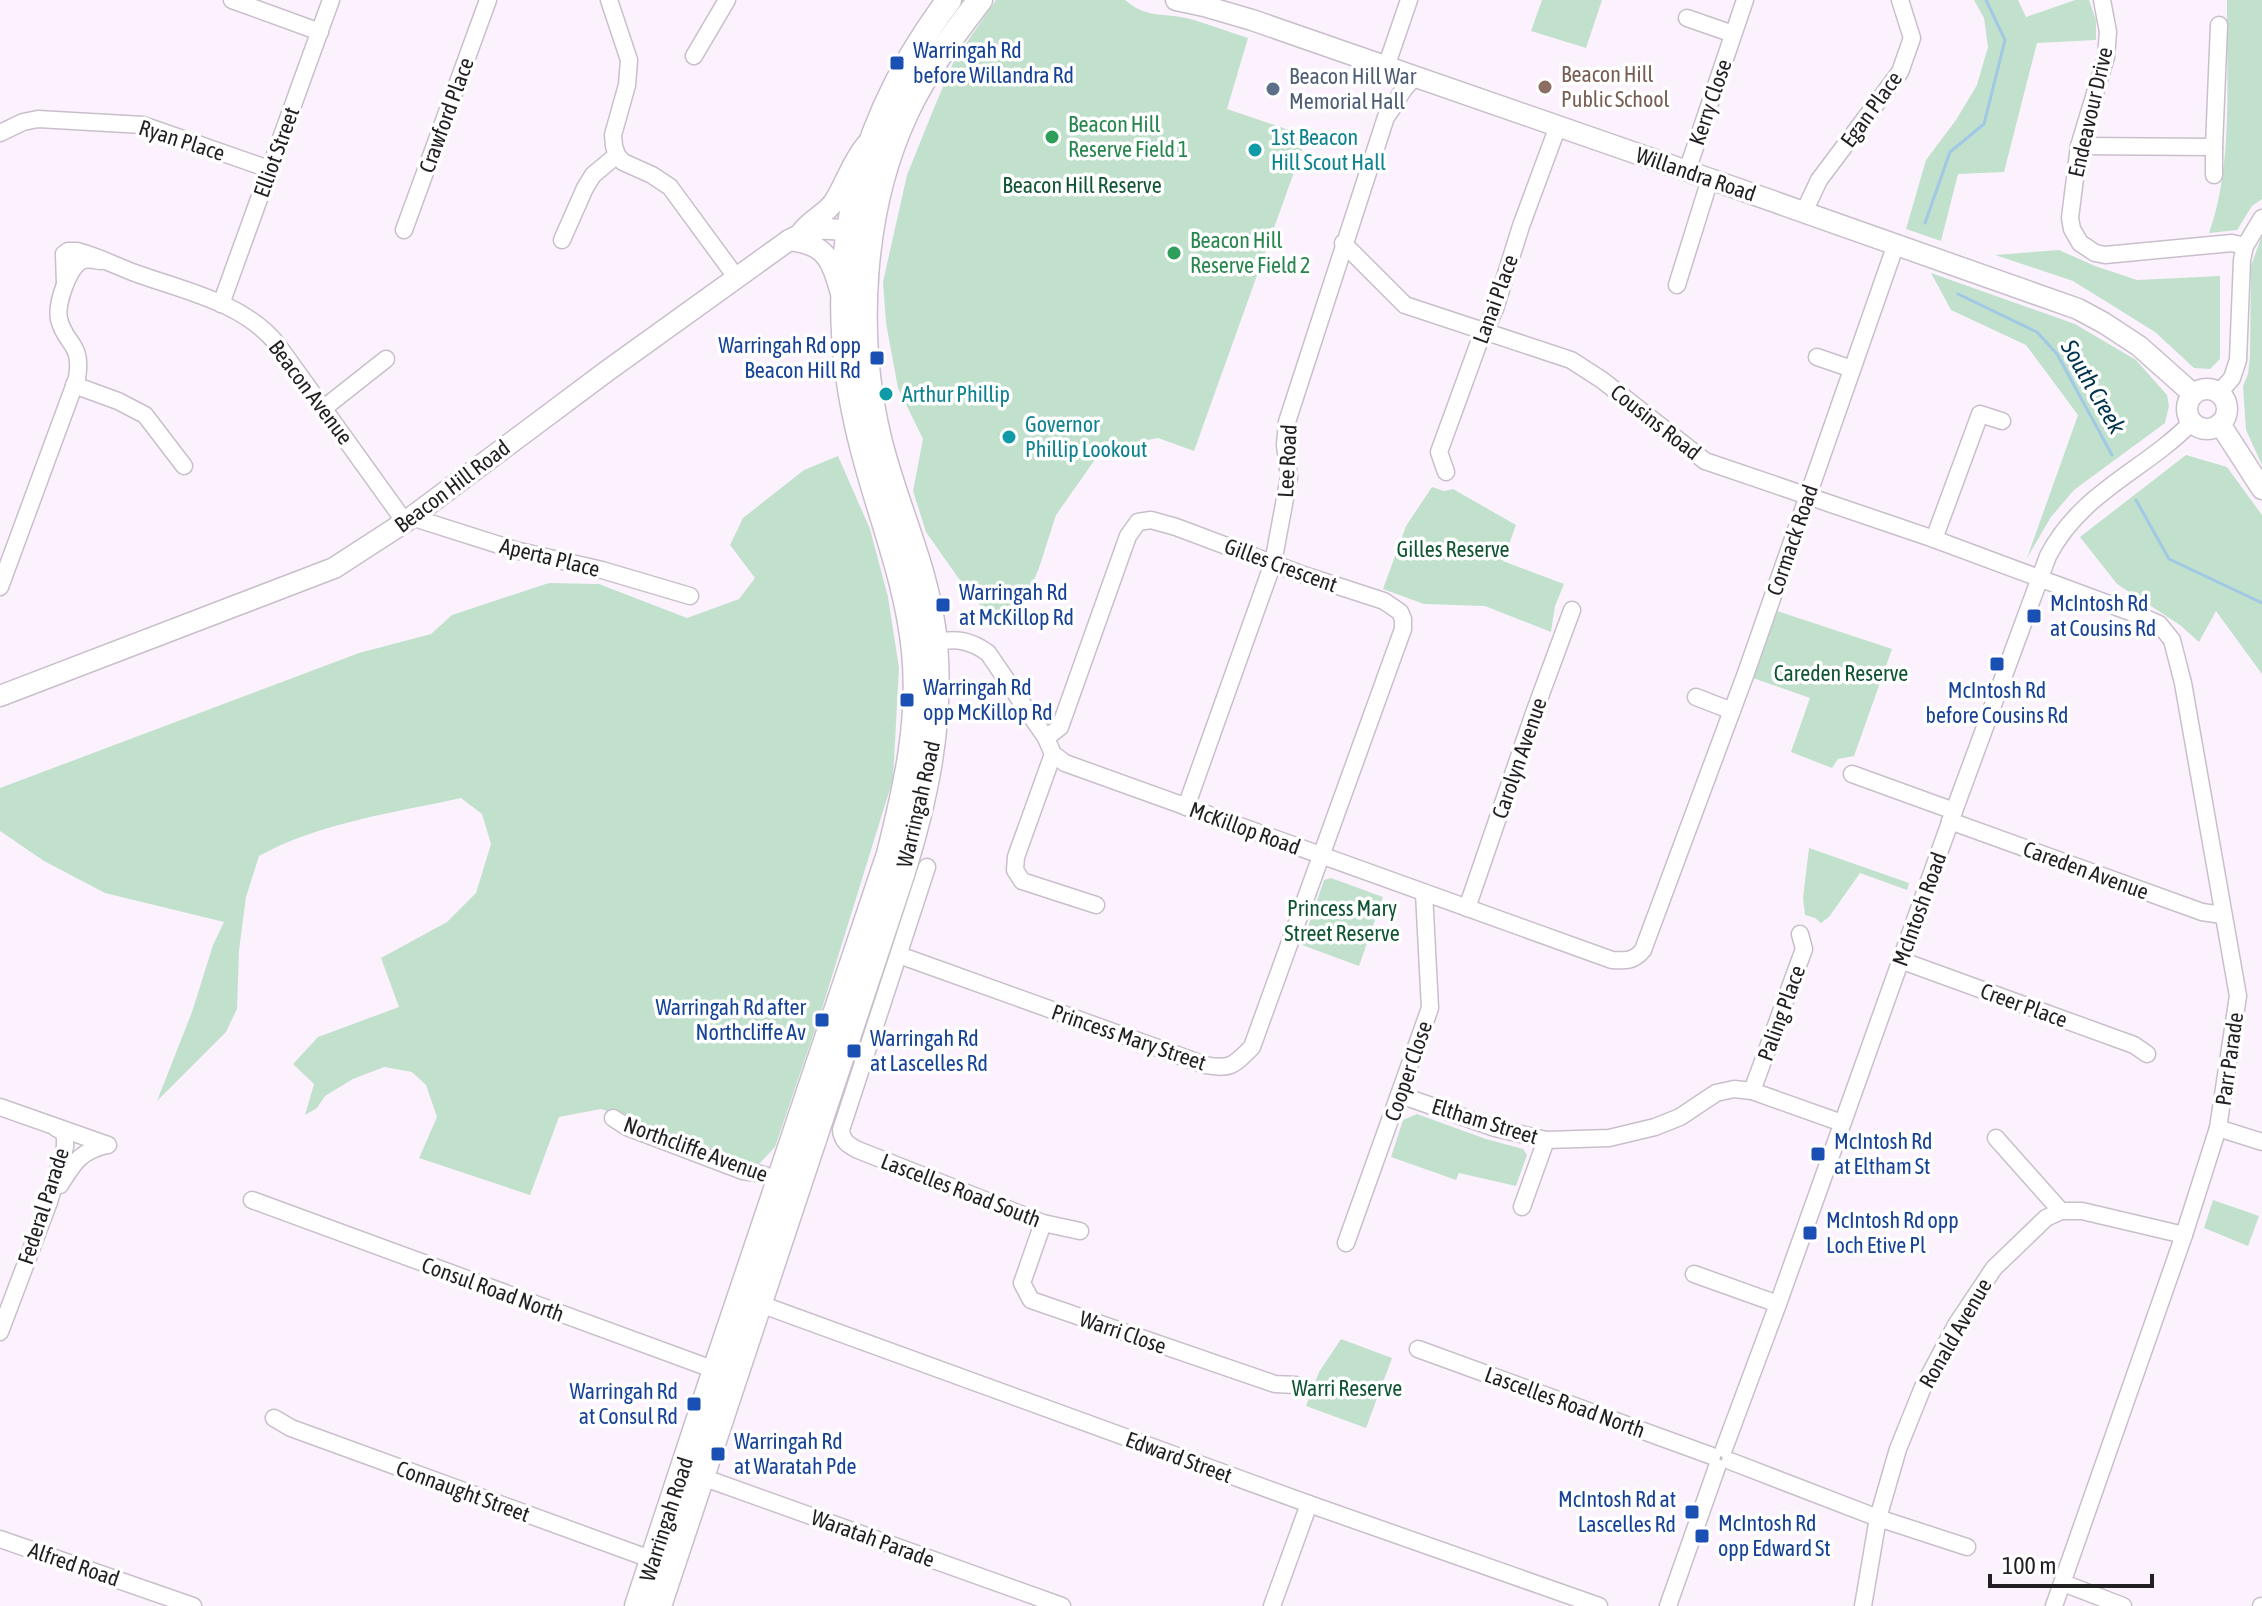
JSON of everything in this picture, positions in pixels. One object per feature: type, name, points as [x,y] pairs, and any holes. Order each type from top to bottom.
[{"type":"highway","name":"Warringah Road","points":[[659,1606],[692,1474],[725,1374],[779,1180],[889,854],[908,777],[929,603],[921,567],[890,477],[871,400],[858,183],[894,89],[949,0]]},
{"type":"highway","name":"Warringah Road","points":[[725,1374],[760,1304],[846,1080],[916,830],[934,742],[937,706],[924,644],[852,409],[843,348],[842,297],[859,233],[908,109],[929,71],[980,0]]},
{"type":"highway","name":"Warringah Road","points":[[637,1606],[653,1560],[692,1474]]},
{"type":"main road","name":"Willandra Road","points":[[1176,0],[1240,16],[2078,309],[2139,346],[2193,394]]},
{"type":"main road","name":"Warringah Road","points":[[795,236],[832,205],[850,169],[874,135]]},
{"type":"main road","points":[[795,236],[823,228],[859,233]]},
{"type":"main road","points":[[795,236],[825,253],[842,297]]},
{"type":"main road","name":"Beacon Hill Road","points":[[0,696],[334,568],[408,519],[795,236]]},
{"type":"main road","points":[[2206,389],[2219,393],[2226,403],[2226,414],[2220,424],[2202,428],[2192,422],[2187,408],[2193,394],[2206,389]]},
{"type":"main road","points":[[2220,424],[2262,489]]},
{"type":"street","points":[[232,0],[320,32]]},
{"type":"street","name":"Elliot Street","points":[[221,304],[331,0]]},
{"type":"street","name":"Crawford Place","points":[[404,230],[488,0]]},
{"type":"street","points":[[609,0],[629,60],[627,85],[613,135],[617,155],[623,162],[670,187],[736,277]]},
{"type":"street","points":[[694,56],[727,0]]},
{"type":"street","points":[[1386,67],[1409,0]]},
{"type":"street","name":"Kerry Close","points":[[1687,171],[1745,0]]},
{"type":"street","name":"Egan Place","points":[[1804,212],[1819,180],[1900,72],[1912,38],[1900,0]]},
{"type":"street","name":"Endeavour Drive","points":[[2102,0],[2108,32],[2106,57],[2079,146],[2070,218],[2076,238],[2086,249],[2105,255],[2232,243],[2245,246]]},
{"type":"street","name":"Kerry Close","points":[[1687,18],[1733,34]]},
{"type":"street","points":[[2214,175],[2219,25]]},
{"type":"street","name":"Lee Road","points":[[1186,807],[1273,563],[1289,477],[1285,445],[1287,422],[1343,243],[1386,117],[1402,89],[1416,77]]},
{"type":"street","name":"Ryan Place","points":[[0,133],[38,119],[130,123],[168,132],[269,169]]},
{"type":"street","name":"Lanai Place","points":[[1446,472],[1439,452],[1478,345],[1495,309],[1521,226],[1558,126]]},
{"type":"street","points":[[2079,146],[2214,147]]},
{"type":"street","points":[[562,240],[593,175],[617,155]]},
{"type":"street","points":[[1677,285],[1710,179]]},
{"type":"street","points":[[2219,393],[2232,378],[2238,360],[2240,274],[2245,246],[2262,218]]},
{"type":"street","name":"Cousins Road","points":[[1343,243],[1405,305],[1578,364],[1705,461],[2039,577]]},
{"type":"street","name":"Cormack Road","points":[[1627,961],[1643,950],[1732,711],[1896,244]]},
{"type":"street","name":"Beacon Avenue","points":[[0,587],[74,385],[78,355],[63,329],[58,311],[65,284],[73,269],[90,259],[221,304],[247,317],[268,333],[408,519]]},
{"type":"street","points":[[1817,357],[1852,369]]},
{"type":"street","points":[[324,408],[386,359]]},
{"type":"street","points":[[74,385],[145,415],[184,466]]},
{"type":"street","points":[[1934,539],[1980,414],[2002,421]]},
{"type":"street","name":"McIntosh Road","points":[[1668,1606],[2039,577],[2056,540],[2076,515],[2171,442],[2192,422]]},
{"type":"street","name":"Aperta Place","points":[[408,519],[690,596]]},
{"type":"street","name":"Gilles Crescent","points":[[1046,738],[1060,727],[1128,536],[1138,522],[1151,520],[1176,527],[1384,601],[1400,612],[1403,629],[1321,856]]},
{"type":"street","name":"Parr Parade","points":[[2039,577],[2159,624],[2172,640],[2183,683],[2238,996],[2218,1128],[2184,1235],[2054,1606]]},
{"type":"street","name":"Carolyn Avenue","points":[[1467,908],[1572,610]]},
{"type":"street","points":[[924,644],[963,641],[975,644],[988,653],[1046,738],[1053,754],[1016,857],[1015,870],[1022,881],[1096,905]]},
{"type":"street","points":[[1696,697],[1732,711]]},
{"type":"street","name":"McKillop Road","points":[[1053,754],[1065,763],[1321,856],[1612,960],[1627,961]]},
{"type":"street","name":"Careden Avenue","points":[[1852,774],[2202,912],[2222,915]]},
{"type":"street","name":"Princess Mary Street","points":[[899,955],[1205,1065],[1222,1068],[1236,1063],[1252,1047],[1321,856]]},
{"type":"street","name":"Warringah Road","points":[[844,1141],[841,1130],[846,1080],[899,955],[927,867]]},
{"type":"street","name":"Cooper Close","points":[[1346,1243],[1430,1008],[1424,893]]},
{"type":"street","name":"Paling Place","points":[[1752,1091],[1804,949],[1800,934]]},
{"type":"street","name":"Creer Place","points":[[1900,960],[2134,1045],[2147,1054]]},
{"type":"street","name":"Eltham Street","points":[[1400,1095],[1495,1128],[1546,1140],[1595,1140],[1623,1135],[1667,1123],[1716,1093],[1734,1089],[1752,1091],[1842,1123]]},
{"type":"street","points":[[0,1107],[108,1145],[90,1149],[77,1158],[49,1202]]},
{"type":"street","name":"Northcliffe Avenue","points":[[613,1118],[627,1127],[743,1171],[779,1180]]},
{"type":"street","name":"Federal Parade","points":[[0,1332],[49,1202],[65,1142],[62,1131],[56,1128]]},
{"type":"street","points":[[2218,1128],[2262,1142]]},
{"type":"street","points":[[1996,1138],[2061,1211],[2082,1211],[2184,1235]]},
{"type":"street","points":[[1522,1207],[1546,1140]]},
{"type":"street","name":"Lascelles Road South","points":[[844,1141],[858,1150],[1043,1223],[1080,1231]]},
{"type":"street","name":"Consul Road North","points":[[252,1200],[725,1374]]},
{"type":"street","name":"Ronald Avenue","points":[[1863,1606],[1878,1518],[1903,1437],[1923,1387],[1956,1325],[1994,1268],[2046,1218],[2061,1211]]},
{"type":"street","name":"Warri Close","points":[[1043,1223],[1022,1283],[1031,1300],[1275,1384],[1296,1385]]},
{"type":"street","points":[[1694,1274],[1778,1304]]},
{"type":"street","name":"Edward Street","points":[[760,1304],[1599,1606]]},
{"type":"street","name":"Lascelles Road North","points":[[1418,1349],[1878,1518],[1967,1547]]},
{"type":"street","name":"Connaught Street","points":[[274,1418],[291,1428],[653,1560]]},
{"type":"street","name":"Waratah Parade","points":[[692,1474],[1062,1606]]},
{"type":"street","points":[[1272,1606],[1309,1504]]},
{"type":"street","name":"Alfred Road","points":[[0,1539],[193,1606]]},
{"type":"street","points":[[2063,1583],[2123,1606]]},
{"type":"green space","name":"Beacon Hill Reserve","points":[[996,0],[1125,0],[1147,12],[1202,22],[1248,38],[1227,109],[1307,136],[1194,451],[1158,438],[1111,447],[1094,461],[1056,515],[1020,613],[990,615],[971,596],[926,532],[913,491],[923,439],[898,388],[886,323],[883,282],[907,175],[954,61]]},
{"type":"green space","points":[[1542,0],[1602,0],[1586,48],[1531,31]]},
{"type":"green space","points":[[1974,0],[2018,0],[2026,17],[2075,0],[2089,0],[2096,20],[2096,40],[2037,43],[2004,172],[1958,174],[1941,241],[1906,229],[1926,160],[1977,85],[1988,47],[1984,18]]},
{"type":"green space","points":[[2227,0],[2262,0],[2262,199],[2252,206],[2237,230],[2209,233],[2217,206],[2225,149]]},
{"type":"green space","points":[[2262,235],[2262,465],[2246,430],[2243,386],[2250,356],[2251,266]]},
{"type":"green space","points":[[2059,250],[2137,280],[2220,276],[2220,359],[2210,369],[2194,368],[2155,332],[2073,281],[1995,255]]},
{"type":"green space","points":[[1931,273],[2075,324],[2136,360],[2167,395],[2169,406],[2165,423],[2074,490],[2051,517],[2027,558],[2078,415],[2026,345],[1951,310]]},
{"type":"green space","points":[[2186,455],[2227,467],[2262,515],[2262,674],[2216,611],[2199,642],[2180,625],[2117,584],[2080,537]]},
{"type":"green space","points":[[838,456],[870,529],[888,597],[899,668],[893,779],[819,1018],[775,1147],[758,1165],[601,1109],[559,1117],[530,1195],[419,1158],[437,1117],[426,1085],[412,1072],[384,1067],[353,1079],[325,1096],[317,1108],[305,1115],[314,1084],[293,1064],[318,1037],[399,1007],[381,958],[447,922],[476,893],[491,844],[482,814],[461,798],[332,827],[259,856],[246,897],[239,950],[237,1009],[226,1032],[157,1101],[224,922],[105,893],[44,861],[0,831],[0,788],[359,653],[431,634],[452,615],[549,583],[599,584],[687,618],[739,599],[755,578],[730,545],[743,518],[804,470]]},
{"type":"green space","name":"Gilles Reserve","points":[[1432,487],[1444,491],[1453,489],[1516,525],[1503,561],[1564,584],[1555,606],[1551,632],[1485,606],[1424,604],[1383,589],[1406,526]]},
{"type":"green space","name":"Careden Reserve","points":[[1777,611],[1892,649],[1854,756],[1838,759],[1832,768],[1791,752],[1810,698],[1753,678]]},
{"type":"green space","points":[[1809,848],[1909,883],[1907,890],[1860,873],[1829,917],[1821,923],[1805,915],[1803,898]]},
{"type":"green space","name":"Princess Mary Street Reserve","points":[[1331,878],[1383,897],[1359,966],[1302,945],[1324,880]]},
{"type":"green space","points":[[1417,1114],[1523,1149],[1527,1155],[1516,1186],[1459,1173],[1456,1180],[1391,1157],[1403,1120]]},
{"type":"green space","points":[[2213,1200],[2259,1216],[2248,1246],[2204,1228]]},
{"type":"green space","name":"Warri Reserve","points":[[1341,1339],[1392,1358],[1366,1428],[1306,1406],[1319,1372]]},
{"type":"waterway","name":"South Creek","points":[[1925,223],[1950,152],[1984,124],[2005,40],[1986,0]]},
{"type":"waterway","name":"South Creek","points":[[1958,294],[2037,332],[2057,354],[2112,455]]},
{"type":"waterway","name":"South Creek","points":[[2136,500],[2169,559],[2262,603]]},
{"type":"place","name":"Warringah Rd before Willandra Rd","points":[[897,63]]},
{"type":"place","name":"Beacon Hill Public School","points":[[1545,87]]},
{"type":"place","name":"Beacon Hill War Memorial Hall","points":[[1273,89]]},
{"type":"place","name":"Beacon Hill Reserve Field 1","points":[[1052,137]]},
{"type":"place","name":"1st Beacon Hill Scout Hall","points":[[1255,150]]},
{"type":"place","name":"Beacon Hill Reserve Field 2","points":[[1174,253]]},
{"type":"place","name":"Warringah Rd opp Beacon Hill Rd","points":[[877,358]]},
{"type":"place","name":"Arthur Phillip","points":[[886,394]]},
{"type":"place","name":"Governor Phillip Lookout","points":[[1009,437]]},
{"type":"place","name":"Warringah Rd at McKillop Rd","points":[[943,605]]},
{"type":"place","name":"McIntosh Rd at Cousins Rd","points":[[2034,616]]},
{"type":"place","name":"McIntosh Rd before Cousins Rd","points":[[1997,664]]},
{"type":"place","name":"Warringah Rd opp McKillop Rd","points":[[907,700]]},
{"type":"place","name":"Warringah Rd after Northcliffe Av","points":[[822,1020]]},
{"type":"place","name":"Warringah Rd at Lascelles Rd","points":[[854,1051]]},
{"type":"place","name":"McIntosh Rd at Eltham St","points":[[1818,1154]]},
{"type":"place","name":"McIntosh Rd opp Loch Etive Pl","points":[[1810,1233]]},
{"type":"place","name":"Warringah Rd at Consul Rd","points":[[694,1404]]},
{"type":"place","name":"Warringah Rd at Waratah Pde","points":[[718,1454]]},
{"type":"place","name":"McIntosh Rd at Lascelles Rd","points":[[1692,1512]]},
{"type":"place","name":"McIntosh Rd opp Edward St","points":[[1702,1536]]}]
